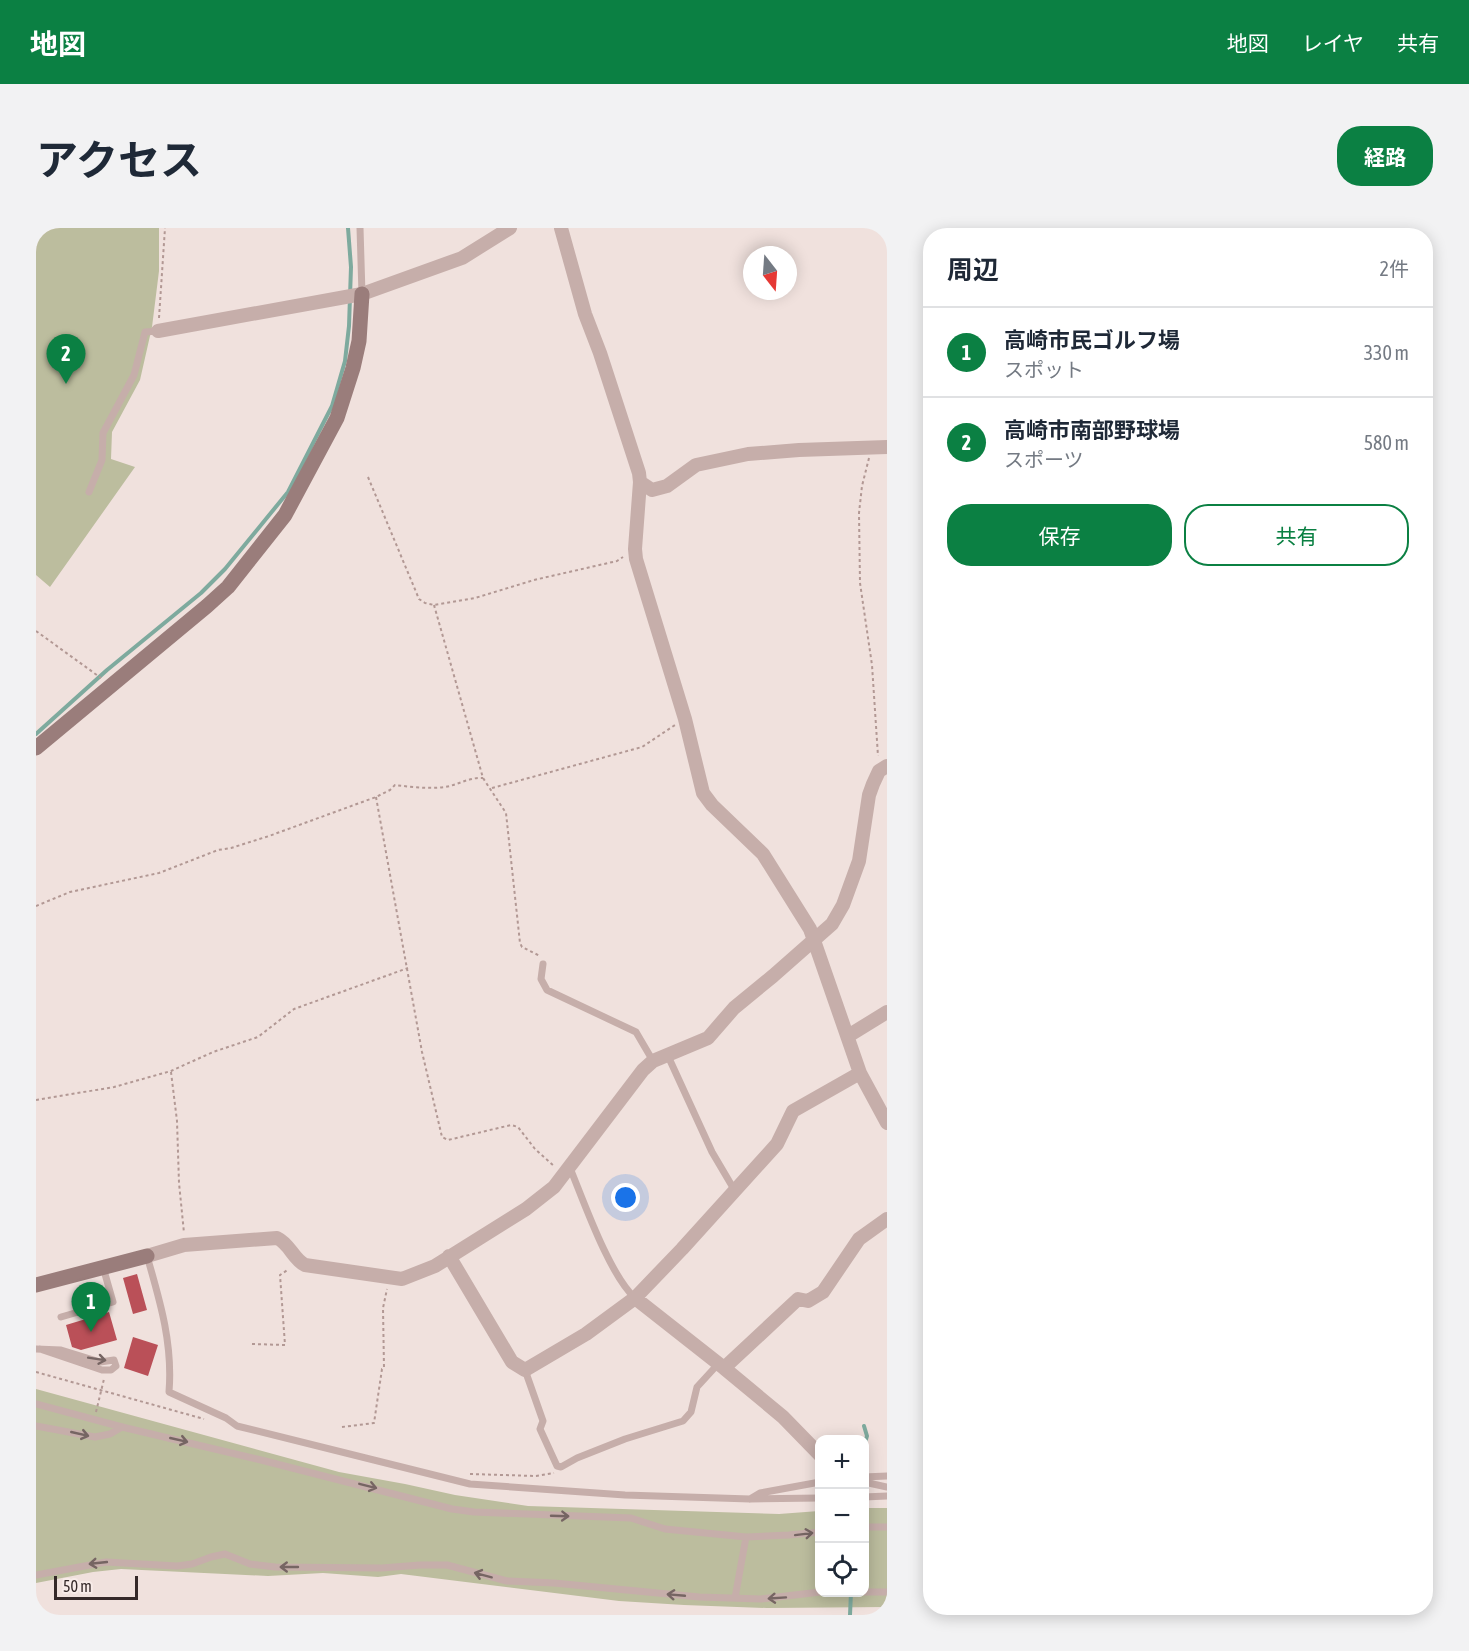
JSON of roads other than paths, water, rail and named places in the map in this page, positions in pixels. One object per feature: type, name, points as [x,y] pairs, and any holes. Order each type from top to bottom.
[{"type":"street","points":[[158,331],[362,294],[462,258],[510,228]]},
{"type":"street","points":[[561,228],[585,314],[600,353],[640,482],[635,549],[639,570],[685,719],[703,793],[712,805],[763,854],[810,929],[860,1073],[887,1123]]},
{"type":"street","points":[[36,748],[228,587],[285,515],[341,407],[359,341],[362,294]]},
{"type":"street","points":[[640,482],[652,490],[667,486],[696,465],[748,454],[887,447]]},
{"type":"street","points":[[36,1285],[184,1245],[277,1238],[285,1243],[298,1261],[305,1265],[402,1279],[435,1266],[543,1197],[567,1171],[643,1070],[653,1061],[708,1038],[734,1008],[832,924],[853,882],[859,861],[869,795],[883,768]]},
{"type":"street","points":[[848,1036],[887,1011]]},
{"type":"street","points":[[449,1256],[512,1362],[525,1370],[586,1334],[635,1298],[777,1143],[793,1111],[860,1073]]},
{"type":"street","points":[[722,1365],[798,1299],[808,1301],[823,1292],[859,1239],[887,1219]]},
{"type":"street","points":[[635,1298],[722,1365],[783,1417],[815,1451]]},
{"type":"lane","points":[[360,228],[362,294]]},
{"type":"lane","points":[[89,492],[102,460],[103,433],[134,375],[145,332],[158,331]]},
{"type":"lane","points":[[543,964],[541,983],[547,990],[636,1032],[653,1061]]},
{"type":"lane","points":[[668,1056],[712,1152],[735,1191]]},
{"type":"lane","points":[[567,1171],[618,1275],[635,1298]]},
{"type":"lane","points":[[147,1256],[169,1343],[171,1372],[169,1392],[226,1418],[237,1426],[470,1484],[750,1499],[815,1498]]},
{"type":"lane","points":[[61,1317],[113,1302],[103,1267]]},
{"type":"lane","points":[[38,1349],[61,1350],[100,1362],[114,1360],[116,1366],[106,1371],[38,1349]]},
{"type":"lane","points":[[525,1370],[543,1421],[540,1429],[557,1466],[561,1467],[577,1458],[625,1439],[683,1421],[691,1412],[697,1387],[722,1365]]},
{"type":"lane","points":[[36,1404],[452,1509],[497,1514],[631,1518],[665,1529],[746,1537],[815,1532]]},
{"type":"lane","points":[[36,1426],[95,1437],[110,1434],[122,1427]]},
{"type":"lane","points":[[869,1477],[887,1476]]},
{"type":"lane","points":[[750,1499],[760,1493],[815,1483]]},
{"type":"lane","points":[[869,1483],[887,1487]]},
{"type":"lane","points":[[869,1497],[887,1496]]},
{"type":"lane","points":[[869,1527],[887,1527]]},
{"type":"lane","points":[[735,1598],[746,1537]]},
{"type":"lane","points":[[36,1575],[106,1562],[177,1566],[225,1554],[262,1566],[382,1568],[447,1565],[515,1582],[554,1583],[699,1597],[789,1597],[815,1593]]},
{"type":"lane","points":[[869,1592],[887,1592]]},
{"type":"waterway","points":[[36,734],[107,670],[201,593],[225,569],[288,492],[332,406],[345,361],[351,267],[348,228]]},
{"type":"waterway","points":[[864,1426],[867,1435]]},
{"type":"waterway","points":[[850,1615],[851,1597]]},
{"type":"place","name":"高崎市南部野球場","points":[[66,384]]},
{"type":"place","name":"高崎市民ゴルフ場","points":[[91,1332]]}]
